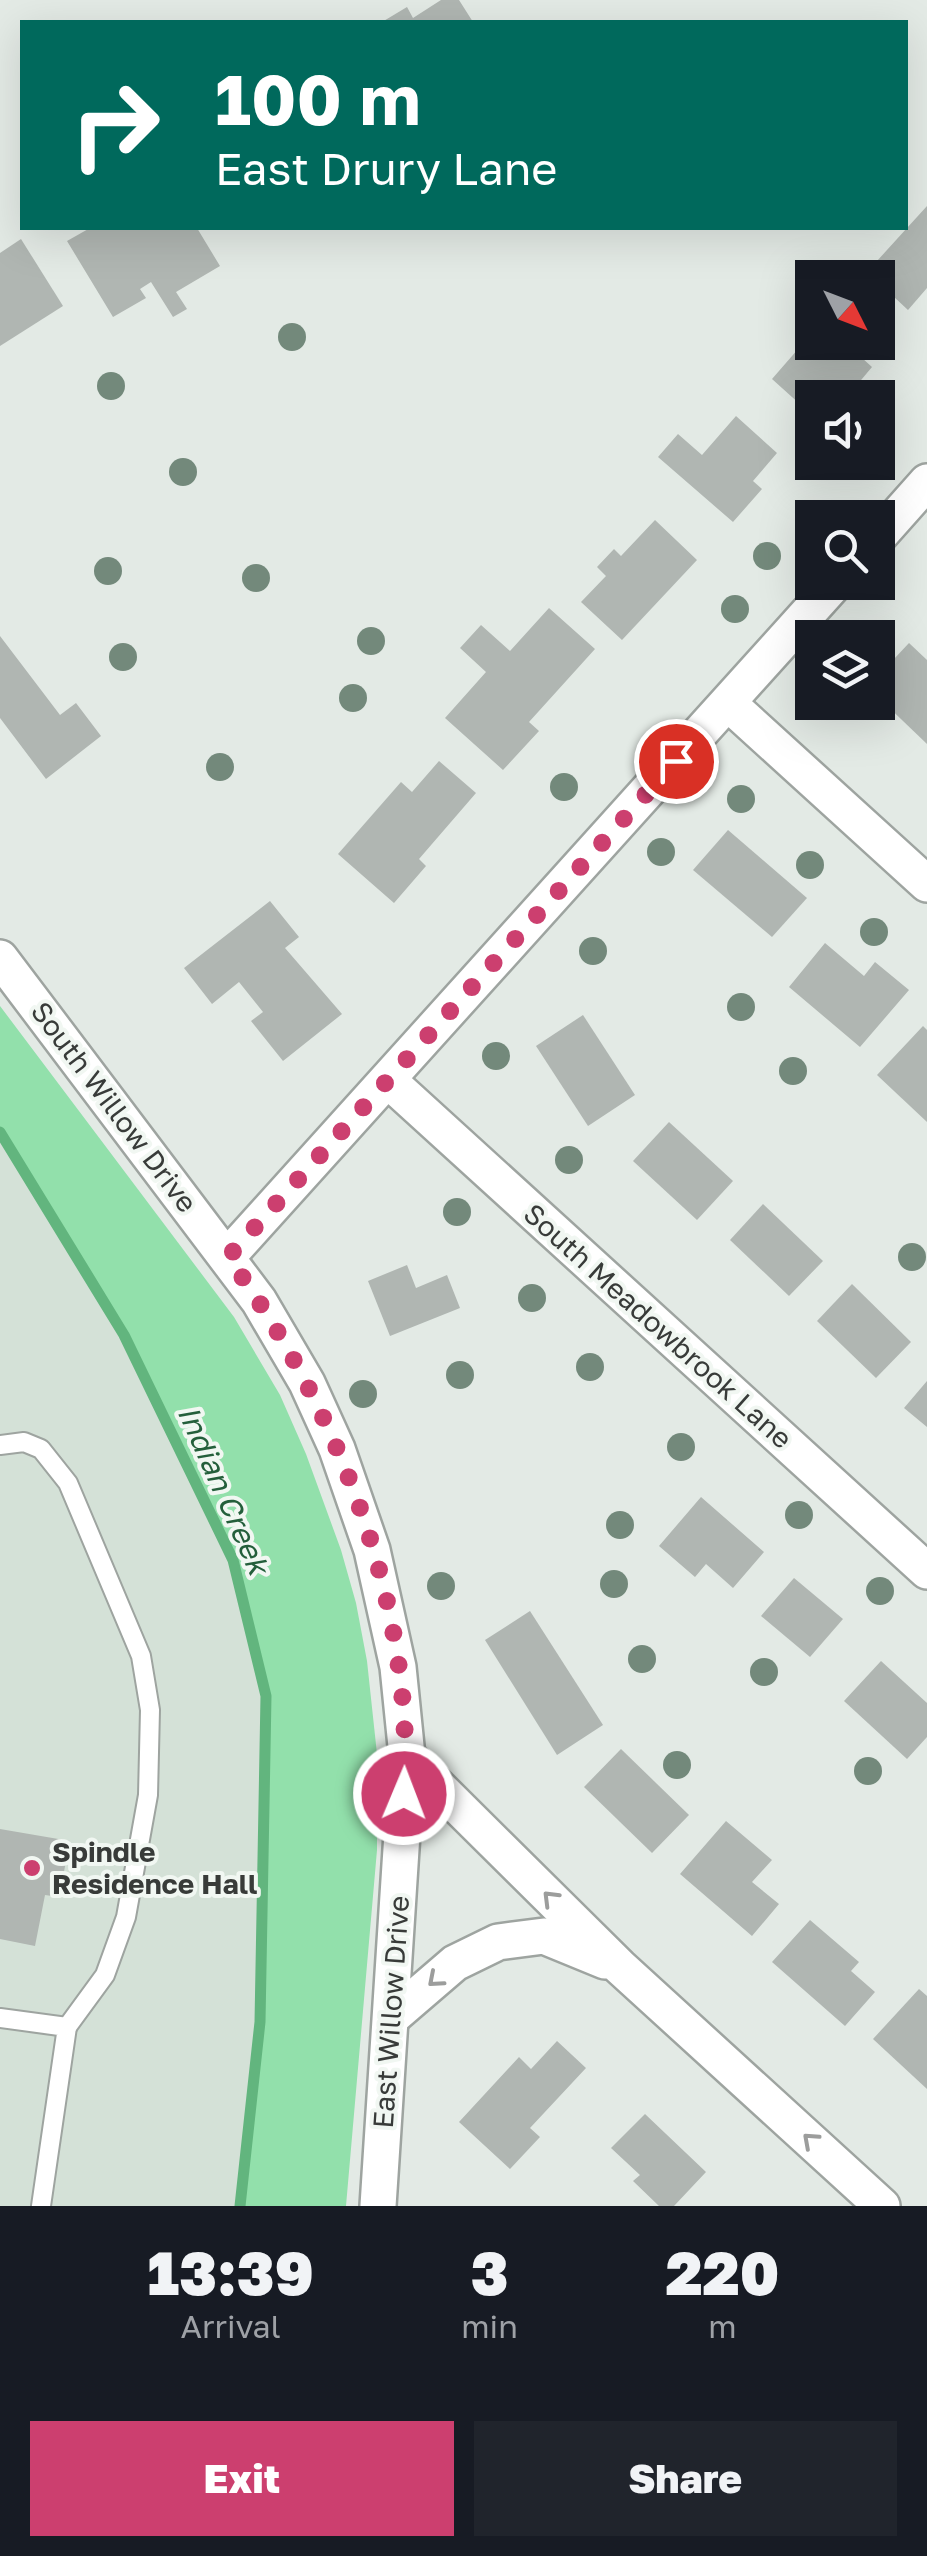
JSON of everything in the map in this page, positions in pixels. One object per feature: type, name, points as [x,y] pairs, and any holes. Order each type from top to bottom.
[{"type":"street","points":[[895,517],[927,482]]},
{"type":"street","points":[[228,1257],[820,600]]},
{"type":"street","points":[[728,703],[927,884]]},
{"type":"street","name":"South Willow Drive","points":[[0,958],[228,1257]]},
{"type":"street","name":"South Meadowbrook Lane","points":[[389,1080],[927,1571]]},
{"type":"street","name":"East Willow Drive","points":[[228,1257],[260,1301],[307,1383],[337,1449],[372,1550],[398,1667],[407,1756],[378,2206]]},
{"type":"street","points":[[407,1756],[620,1967],[882,2206]]},
{"type":"street","points":[[391,2018],[455,1963],[498,1942],[544,1936],[620,1967]]},
{"type":"lane","points":[[0,1444],[24,1442],[41,1449],[68,1484],[141,1656],[150,1710],[148,1795],[126,1916],[106,1975],[67,2027],[41,2206]]},
{"type":"lane","points":[[0,2018],[67,2027]]},
{"type":"shaded area","points":[[0,1132],[124,1335],[233,1560],[266,1696],[260,2022],[240,2206],[0,2206]]},
{"type":"green space","points":[[0,1006],[234,1317],[280,1395],[341,1550],[367,1661],[377,1754],[377,1850],[346,2206],[240,2206],[260,2022],[266,1695],[233,1560],[124,1335],[0,1132]]},
{"type":"building","points":[[441,0],[459,0],[472,20],[385,20],[407,7],[413,18]]},
{"type":"building","points":[[927,206],[927,288],[908,310],[895,298],[895,260],[878,260]]},
{"type":"building","points":[[86,230],[198,230],[220,266],[176,292],[187,309],[173,317],[151,282],[140,289],[146,298],[113,317],[67,241]]},
{"type":"building","points":[[21,239],[63,306],[0,346],[0,253]]},
{"type":"building","points":[[795,353],[795,360],[864,360],[872,367],[861,380],[795,380],[795,400],[772,379]]},
{"type":"building","points":[[736,416],[777,453],[753,481],[762,489],[733,522],[658,457],[678,434],[702,455]]},
{"type":"building","points":[[655,520],[697,560],[622,640],[581,602],[606,576],[597,567],[614,549],[621,556]]},
{"type":"building","points":[[549,608],[595,649],[529,722],[539,731],[503,770],[445,718],[486,672],[460,648],[481,625],[510,651]]},
{"type":"building","points":[[0,636],[60,715],[76,703],[101,736],[46,779],[0,718]]},
{"type":"building","points":[[909,643],[927,660],[927,744],[895,713],[895,658]]},
{"type":"building","points":[[439,761],[476,793],[419,859],[426,866],[394,903],[338,854],[401,782],[412,792]]},
{"type":"building","points":[[728,830],[807,898],[772,937],[693,870]]},
{"type":"building","points":[[270,901],[299,937],[285,948],[342,1014],[283,1061],[251,1021],[263,1012],[239,982],[212,1004],[184,968]]},
{"type":"building","points":[[825,943],[864,976],[875,962],[909,990],[860,1047],[789,987]]},
{"type":"building","points":[[583,1015],[635,1095],[588,1126],[536,1046]]},
{"type":"building","points":[[923,1026],[927,1030],[927,1122],[877,1075]]},
{"type":"building","points":[[669,1122],[733,1181],[697,1220],[633,1161]]},
{"type":"building","points":[[763,1204],[823,1261],[789,1296],[730,1240]]},
{"type":"building","points":[[407,1265],[416,1288],[447,1275],[460,1308],[390,1336],[368,1281]]},
{"type":"building","points":[[852,1284],[911,1342],[876,1378],[817,1321]]},
{"type":"building","points":[[927,1381],[927,1427],[904,1408]]},
{"type":"building","points":[[701,1497],[764,1552],[733,1588],[706,1564],[695,1577],[659,1546]]},
{"type":"building","points":[[794,1578],[843,1619],[810,1657],[761,1616]]},
{"type":"building","points":[[530,1611],[603,1725],[557,1755],[485,1640]]},
{"type":"building","points":[[881,1661],[927,1703],[927,1737],[907,1759],[844,1701]]},
{"type":"building","points":[[621,1749],[689,1815],[652,1853],[584,1787]]},
{"type":"building","points":[[726,1821],[772,1860],[752,1882],[779,1904],[752,1936],[680,1874]]},
{"type":"building","name":"Spindle Residence Hall","points":[[0,1829],[70,1841],[59,1897],[45,1895],[35,1946],[0,1939]]},
{"type":"building","points":[[810,1920],[859,1962],[851,1971],[875,1992],[845,2026],[772,1962]]},
{"type":"building","points":[[919,1989],[927,1996],[927,2089],[873,2039]]},
{"type":"building","points":[[557,2041],[586,2068],[530,2128],[540,2137],[510,2169],[459,2122],[519,2057],[531,2069]]},
{"type":"building","points":[[645,2114],[706,2172],[674,2206],[659,2206],[633,2181],[640,2175],[611,2148]]},
{"type":"waterway","name":"Indian Creek","points":[[0,1132],[124,1335],[233,1560],[266,1696],[260,2022],[240,2206]]},
{"type":"place","name":"Spindle Residence Hall","points":[[32,1868]]},
{"type":"route","points":[[404,1794],[407,1756],[398,1667],[372,1550],[337,1449],[307,1383],[260,1301],[228,1257],[676,761]]}]
